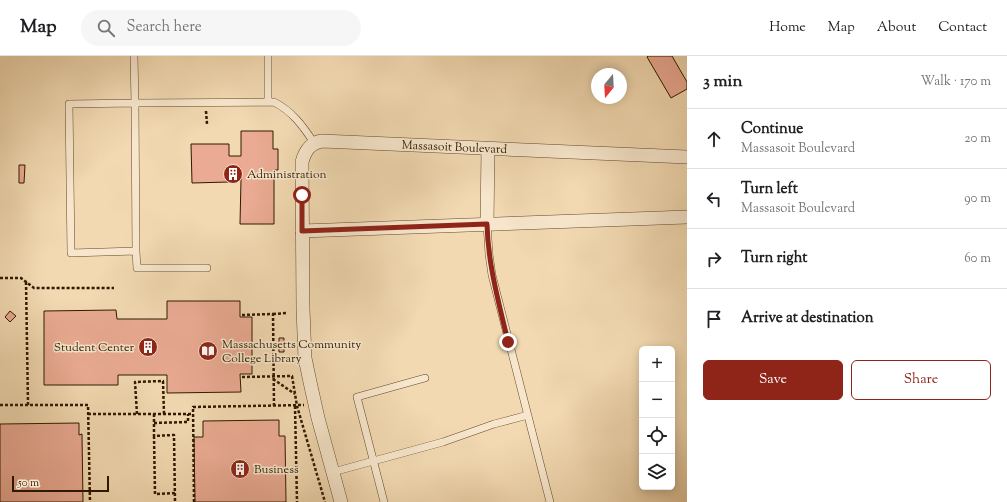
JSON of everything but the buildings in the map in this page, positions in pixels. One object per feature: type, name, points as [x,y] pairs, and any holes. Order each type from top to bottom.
[{"type":"street","name":"Massasoit Boulevard","points":[[314,143],[322,141],[687,157]]},
{"type":"street","points":[[314,143],[305,152],[302,162],[303,309],[305,358],[315,405],[341,502]]},
{"type":"street","points":[[487,224],[488,149]]},
{"type":"street","points":[[302,231],[687,217]]},
{"type":"lane","points":[[134,56],[137,268],[208,268]]},
{"type":"lane","points":[[268,56],[268,101]]},
{"type":"lane","points":[[136,251],[71,253],[69,104],[268,101],[282,106],[292,114],[314,143]]},
{"type":"lane","points":[[487,224],[492,275],[550,502]]},
{"type":"lane","points":[[384,502],[357,397],[425,378]]},
{"type":"lane","points":[[333,472],[443,442],[494,424],[528,415]]},
{"type":"path","points":[[0,278],[21,278],[34,288],[114,288]]},
{"type":"path","points":[[26,282],[28,405]]},
{"type":"path","points":[[242,315],[287,313]]},
{"type":"path","points":[[272,314],[274,406]]},
{"type":"path","points":[[242,377],[274,378],[292,376],[296,395],[297,502]]},
{"type":"path","points":[[274,378],[296,395]]},
{"type":"path","points":[[137,414],[135,382],[163,381],[164,414]]},
{"type":"path","points":[[0,405],[88,405],[90,502]]},
{"type":"path","points":[[194,502],[193,408],[315,405]]},
{"type":"path","points":[[296,406],[325,502]]},
{"type":"path","points":[[88,414],[193,414]]},
{"type":"path","points":[[154,414],[155,494],[175,493]]},
{"type":"path","points":[[154,423],[188,422],[188,414]]},
{"type":"path","points":[[154,436],[174,435],[175,502]]},
{"type":"place","name":"Administration","points":[[233,174]]},
{"type":"place","name":"Student Center","points":[[148,347]]},
{"type":"place","name":"Massachusetts Community College Library","points":[[208,351]]},
{"type":"place","name":"Business","points":[[240,469]]},
{"type":"route","points":[[302,195],[302,231],[487,224],[492,275],[508,342]]}]
